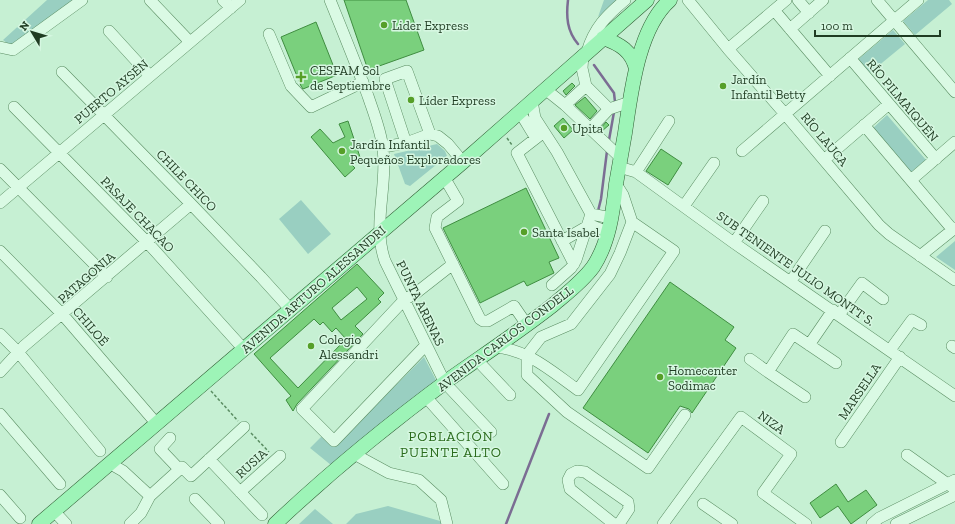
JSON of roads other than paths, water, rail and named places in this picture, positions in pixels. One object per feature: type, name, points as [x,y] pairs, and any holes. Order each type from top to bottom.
[{"type":"main road","name":"AVENIDA ARTURO ALESSANDRI","points":[[39,524],[379,232],[463,162],[647,0]]},
{"type":"main road","name":"AVENIDA CARLOS CONDELL","points":[[275,524],[301,499],[354,454],[426,397],[528,325],[575,286],[594,266],[602,250],[609,225],[636,69],[649,32],[660,11],[669,1]]},
{"type":"main road","points":[[604,38],[625,48],[633,58],[636,69]]},
{"type":"street","points":[[0,48],[13,50],[82,0]]},
{"type":"street","points":[[150,0],[190,42]]},
{"type":"street","name":"PUERTO AYSÉN","points":[[0,202],[190,42],[227,4],[240,0]]},
{"type":"street","name":"PUNTA ARENAS","points":[[330,0],[363,82],[376,119],[383,147],[384,180],[379,232],[385,261],[445,383],[491,432]]},
{"type":"street","name":"AVENIDA ARTURO ALESSANDRI","points":[[585,54],[590,40],[600,24],[625,0]]},
{"type":"street","points":[[728,49],[786,0]]},
{"type":"street","points":[[798,0],[809,13]]},
{"type":"street","points":[[790,29],[824,0]]},
{"type":"street","points":[[877,0],[897,19],[955,83]]},
{"type":"street","points":[[885,0],[897,19],[955,92]]},
{"type":"street","points":[[742,151],[918,0]]},
{"type":"street","name":"RÍO LAUCA","points":[[690,1],[728,49],[785,114],[878,225],[955,280]]},
{"type":"street","points":[[774,10],[830,76]]},
{"type":"street","points":[[109,31],[150,76]]},
{"type":"street","points":[[269,34],[291,86],[311,107],[363,82]]},
{"type":"street","points":[[585,54],[582,68],[586,86],[609,109]]},
{"type":"street","name":"RÍO PILMAIQUÉN","points":[[850,58],[936,159]]},
{"type":"street","points":[[406,144],[385,79],[407,71],[430,134]]},
{"type":"street","name":"CHILE CHICO","points":[[62,72],[191,204],[290,309]]},
{"type":"street","points":[[565,105],[586,86]]},
{"type":"street","points":[[545,89],[591,128],[620,162]]},
{"type":"street","points":[[532,101],[540,135],[591,214],[609,225]]},
{"type":"street","points":[[591,128],[609,109],[630,102]]},
{"type":"street","points":[[824,160],[889,104]]},
{"type":"street","name":"PASAJE CHACAO","points":[[14,107],[147,242],[239,344]]},
{"type":"street","points":[[519,112],[524,117],[527,125],[540,135]]},
{"type":"street","points":[[636,172],[669,121]]},
{"type":"street","points":[[864,125],[954,229],[920,256]]},
{"type":"street","points":[[383,147],[406,144],[430,134],[438,136],[448,144],[463,162]]},
{"type":"street","points":[[540,135],[517,153],[574,264]]},
{"type":"street","points":[[911,180],[955,142]]},
{"type":"street","name":"SUB TENIENTE JULIO MONTT S.","points":[[620,162],[955,396]]},
{"type":"street","points":[[684,206],[714,163]]},
{"type":"street","points":[[0,169],[107,277]]},
{"type":"street","points":[[444,177],[458,201],[437,217],[435,228],[480,319],[483,321],[488,321],[514,306],[528,325]]},
{"type":"street","points":[[495,347],[514,350],[528,355],[578,390],[674,251],[632,222],[623,195],[616,184]]},
{"type":"street","points":[[734,243],[763,201]]},
{"type":"street","name":"PATAGONIA","points":[[0,372],[18,352],[191,204]]},
{"type":"street","points":[[552,285],[574,264],[591,214]]},
{"type":"street","points":[[632,222],[610,274],[572,324],[541,337],[528,355],[527,375],[567,412],[648,468],[684,416]]},
{"type":"street","points":[[562,241],[588,226],[609,225]]},
{"type":"street","points":[[791,281],[825,231]]},
{"type":"street","name":"CHILOÉ","points":[[0,251],[63,315],[156,423]]},
{"type":"street","points":[[426,345],[334,441],[302,409],[404,300],[416,293],[453,264]]},
{"type":"street","points":[[809,345],[862,284],[883,299]]},
{"type":"street","name":"MARSELLA","points":[[841,442],[895,354],[912,320],[922,325]]},
{"type":"street","points":[[0,334],[18,352],[100,451]]},
{"type":"street","points":[[768,372],[793,334],[836,363]]},
{"type":"street","points":[[750,359],[805,397]]},
{"type":"street","points":[[477,360],[510,395]]},
{"type":"street","points":[[426,397],[503,484]]},
{"type":"street","points":[[0,414],[60,484]]},
{"type":"street","name":"NIZA","points":[[662,524],[741,417],[792,454],[763,492],[806,524]]},
{"type":"street","points":[[130,524],[141,513],[150,496],[182,467],[191,476],[244,427]]},
{"type":"street","points":[[170,438],[160,449],[179,470]]},
{"type":"street","points":[[354,454],[389,473],[419,480],[441,500],[447,524]]},
{"type":"street","points":[[907,455],[953,484]]},
{"type":"street","name":"RUSIA","points":[[240,492],[280,456]]},
{"type":"street","points":[[209,459],[262,515]]},
{"type":"street","points":[[116,467],[123,471],[150,496]]},
{"type":"street","points":[[614,524],[570,489],[568,480],[571,474],[577,471],[585,472],[628,502],[628,509],[620,524]]},
{"type":"street","points":[[876,521],[953,484]]},
{"type":"street","points":[[0,495],[20,518]]},
{"type":"street","points":[[896,524],[955,495]]},
{"type":"street","points":[[195,499],[219,524]]},
{"type":"street","points":[[703,504],[732,524]]},
{"type":"street","points":[[54,511],[66,524]]},
{"type":"street","points":[[876,521],[890,524]]},
{"type":"waterway","points":[[568,0],[567,12],[569,29],[578,44]]},
{"type":"waterway","points":[[594,65],[614,93],[615,102]]},
{"type":"waterway","points":[[609,140],[614,112]]},
{"type":"waterway","points":[[598,211],[607,151]]},
{"type":"waterway","points":[[506,524],[549,414]]},
{"type":"place","name":"Lider Express","points":[[384,25]]},
{"type":"place","name":"CESFAM Sol de Septiembre","points":[[301,77]]},
{"type":"place","name":"Jardín Infantil Betty","points":[[723,86]]},
{"type":"place","name":"Líder Express","points":[[411,100]]},
{"type":"place","name":"Upita","points":[[564,128]]},
{"type":"place","name":"Jardín Infantil Pequeños Exploradores","points":[[342,151]]},
{"type":"place","name":"Santa Isabel","points":[[524,232]]},
{"type":"place","name":"Colegio Alessandri","points":[[311,346]]},
{"type":"place","name":"Homecenter Sodimac","points":[[660,377]]},
{"type":"district","name":"POBLACIÓN PUENTE ALTO","points":[[451,444]]}]
